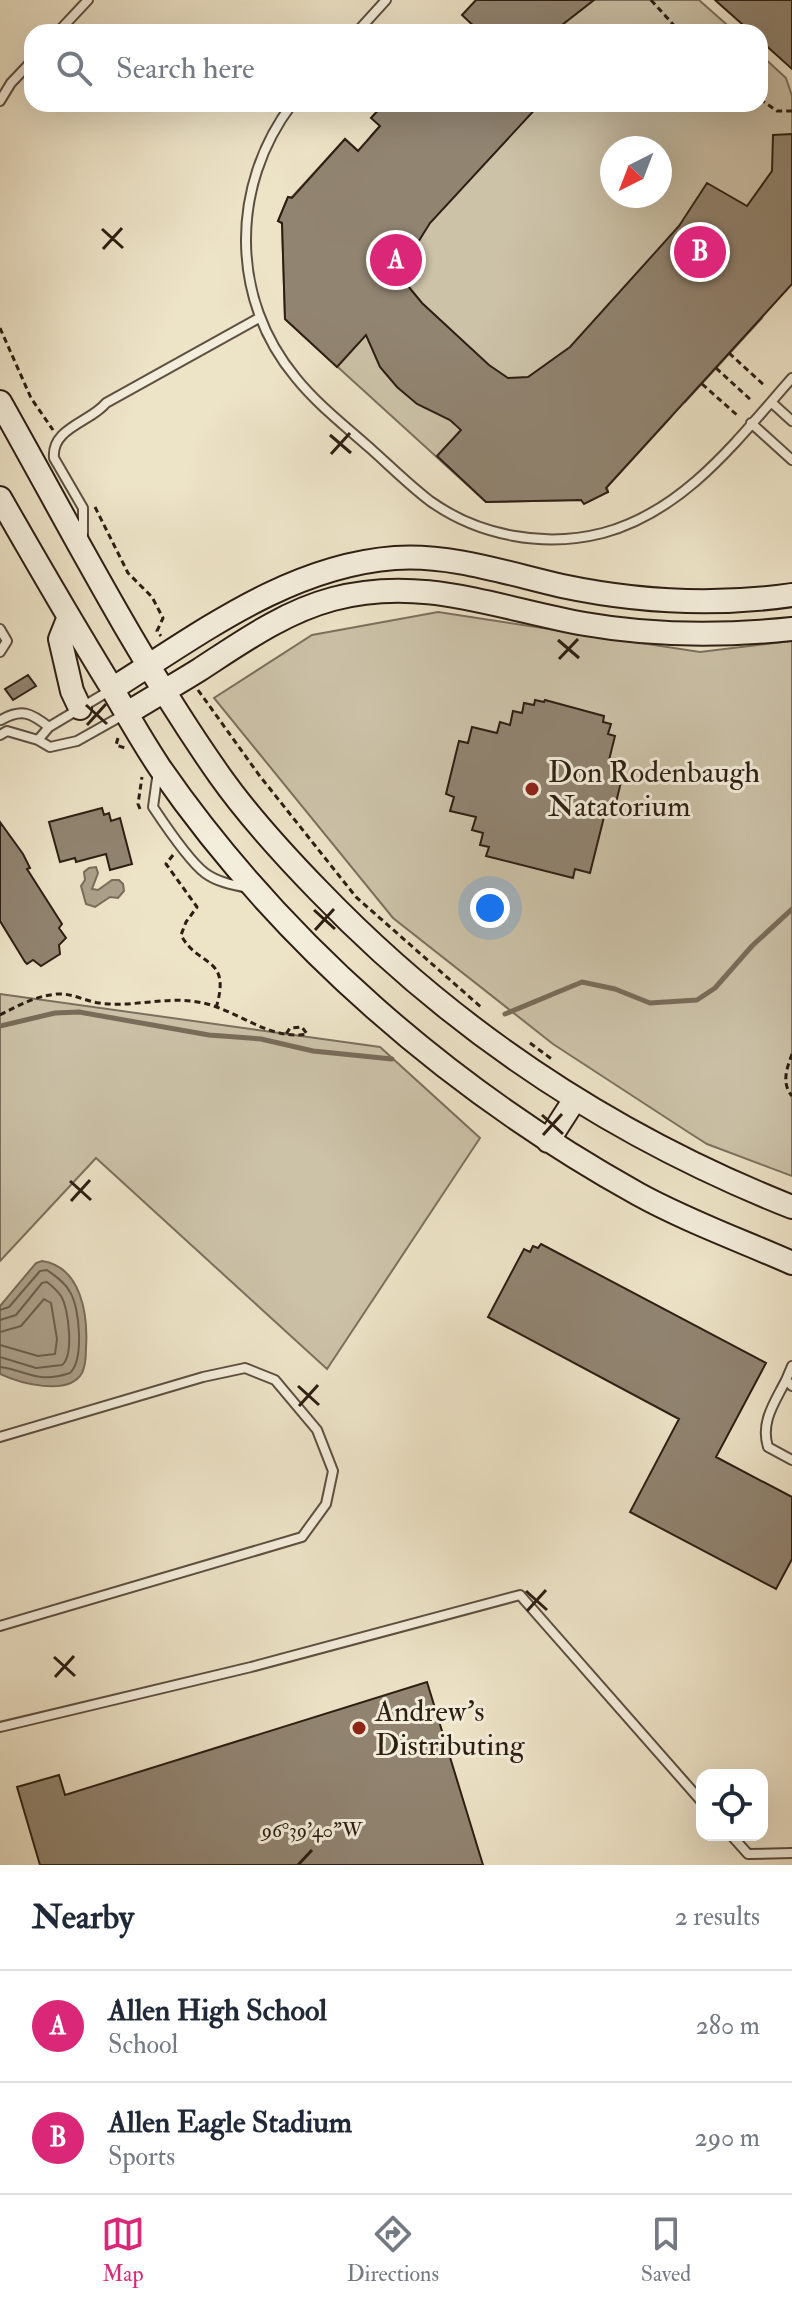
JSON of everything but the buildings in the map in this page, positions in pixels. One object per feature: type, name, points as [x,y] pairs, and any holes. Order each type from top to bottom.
[{"type":"main road","points":[[0,402],[164,691],[242,805],[343,915],[462,1021],[575,1099],[674,1155],[792,1207]]},
{"type":"main road","points":[[0,498],[126,714],[150,767],[257,890],[324,961],[398,1028],[467,1083],[548,1141],[640,1196],[792,1263]]},
{"type":"main road","points":[[112,689],[261,597],[326,571],[365,562],[405,557],[427,558],[584,590],[649,599],[722,601],[792,595]]},
{"type":"main road","points":[[478,600],[484,569]]},
{"type":"main road","points":[[126,714],[281,619],[324,602],[364,593],[434,591],[583,624],[648,632],[792,629]]},
{"type":"main road","points":[[68,619],[60,639],[72,691],[80,708]]},
{"type":"main road","points":[[548,1141],[575,1099]]},
{"type":"lane","points":[[66,24],[88,0]]},
{"type":"lane","points":[[364,24],[386,0]]},
{"type":"lane","points":[[0,101],[24,69]]},
{"type":"lane","points":[[287,112],[263,154],[247,212],[246,261],[259,318],[275,349],[296,378],[413,487],[457,517],[506,534],[533,539],[566,539],[605,532],[630,522],[668,503],[691,486],[792,378]]},
{"type":"lane","points":[[83,550],[83,508],[54,458],[54,451],[64,432],[98,413],[106,403],[259,318]]},
{"type":"lane","points":[[771,402],[792,421]]},
{"type":"lane","points":[[751,423],[792,460]]},
{"type":"lane","points":[[0,629],[7,641],[0,652]]},
{"type":"lane","points":[[38,740],[49,727],[112,689]]},
{"type":"lane","points":[[49,727],[29,712],[14,713],[0,720],[3,733],[38,740],[50,747],[77,741],[126,714]]},
{"type":"lane","points":[[792,1366],[789,1383],[770,1412],[764,1433],[768,1447],[792,1460]]},
{"type":"lane","points":[[0,1437],[203,1377],[245,1368],[275,1380],[317,1430],[333,1471],[326,1504],[302,1537],[0,1626]]},
{"type":"lane","points":[[0,1727],[251,1667],[520,1595],[696,1795]]},
{"type":"lane","points":[[736,1841],[748,1854],[792,1853]]},
{"type":"lane","points":[[742,1865],[748,1854]]},
{"type":"path","points":[[651,0],[673,24]]},
{"type":"path","points":[[768,105],[777,111],[792,111]]},
{"type":"path","points":[[729,353],[764,385]]},
{"type":"path","points":[[716,368],[751,400]]},
{"type":"path","points":[[702,384],[737,415]]},
{"type":"path","points":[[197,689],[259,775],[356,897],[489,1015]]},
{"type":"path","points":[[116,745],[126,749]]},
{"type":"path","points":[[143,814],[138,804],[150,767]]},
{"type":"path","points":[[175,853],[166,864],[197,907],[181,935],[186,946],[212,962],[219,974],[220,994],[216,1008]]},
{"type":"path","points":[[0,1015],[32,998],[61,994],[100,1003],[167,998],[205,1003],[286,1034]]},
{"type":"path","points":[[524,1039],[559,1064]]},
{"type":"path","points":[[792,1054],[785,1074],[788,1092],[792,1096]]},
{"type":"shaded area","points":[[476,0],[699,0],[726,24],[479,24]]},
{"type":"shaded area","points":[[768,61],[786,78],[792,96],[792,284],[748,306],[762,318],[685,402],[672,390],[658,405],[671,417],[607,487],[608,492],[581,500],[486,502],[285,319],[282,223],[278,221],[288,197],[292,197],[345,139],[366,158],[379,144],[371,136],[380,126],[372,117],[377,112],[768,112]]},
{"type":"shaded area","points":[[438,612],[700,652],[792,641],[792,1176],[707,1144],[688,1132],[553,1044],[393,918],[214,698],[312,635]]},
{"type":"shaded area","points":[[0,994],[380,1047],[480,1138],[327,1369],[96,1158],[0,1261]]},
{"type":"water","points":[[96,867],[98,873],[92,889],[98,890],[112,880],[119,880],[124,891],[118,898],[110,897],[95,907],[86,904],[81,886],[85,880],[84,872]]},
{"type":"water","points":[[42,1261],[66,1273],[74,1283],[84,1308],[84,1367],[75,1380],[66,1385],[31,1384],[0,1374],[0,1306],[36,1263]]},
{"type":"waterway","points":[[505,1014],[582,982],[615,989],[650,1003],[697,1000],[715,988],[752,946],[792,909]]},
{"type":"waterway","points":[[0,1026],[55,1013],[79,1012],[209,1035],[261,1039],[313,1051],[392,1059]]},
{"type":"place","name":"Allen Eagle Stadium","points":[[700,252]]},
{"type":"place","name":"Allen High School","points":[[396,260]]},
{"type":"place","name":"Don Rodenbaugh Natatorium","points":[[532,789]]},
{"type":"place","name":"Andrew's Distributing","points":[[359,1728]]}]
